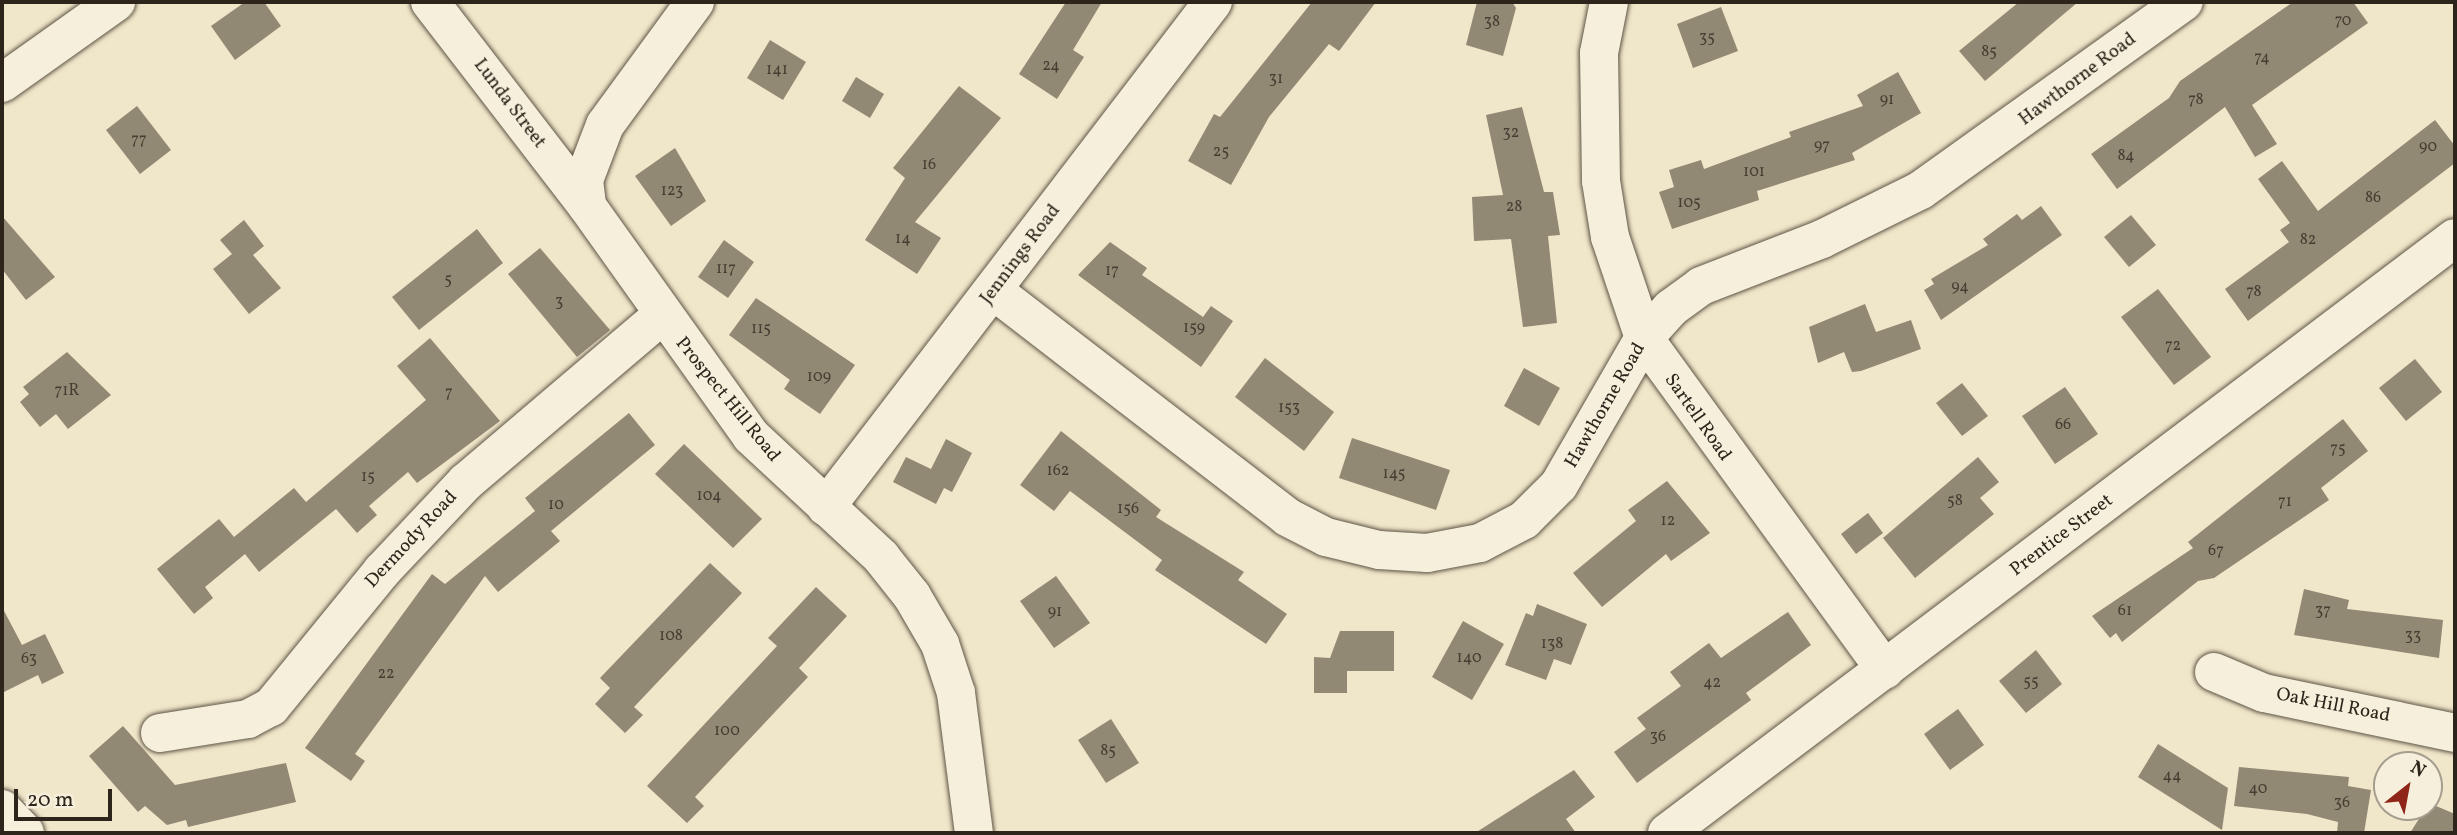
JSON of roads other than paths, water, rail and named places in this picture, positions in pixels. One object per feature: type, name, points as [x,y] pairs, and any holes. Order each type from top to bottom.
[{"type":"street","points":[[2,83],[116,2]]},
{"type":"street","name":"Lunda Street","points":[[430,2],[587,206]]},
{"type":"street","points":[[587,206],[584,180],[605,125],[695,2]]},
{"type":"street","name":"Jennings Road","points":[[826,507],[1213,2]]},
{"type":"street","name":"Sartell Road","points":[[1609,2],[1599,52],[1601,181],[1610,237],[1644,338],[1885,670]]},
{"type":"street","name":"Hawthorne Road","points":[[994,291],[1287,517],[1326,537],[1379,550],[1427,553],[1480,543],[1524,520],[1583,451],[1644,338],[1701,286],[1869,218],[1965,163],[2184,2]]},
{"type":"street","name":"Prospect Hill Road","points":[[587,206],[660,317],[751,436],[881,557],[940,644],[965,736],[974,833]]},
{"type":"street","name":"Prentice Street","points":[[1667,833],[2455,239]]},
{"type":"street","name":"Dermody Road","points":[[160,733],[247,719],[271,707],[456,492],[660,317]]},
{"type":"street","name":"Oak Hill Road","points":[[2214,672],[2264,693],[2455,733]]},
{"type":"street","points":[[2,809],[25,833]]}]
